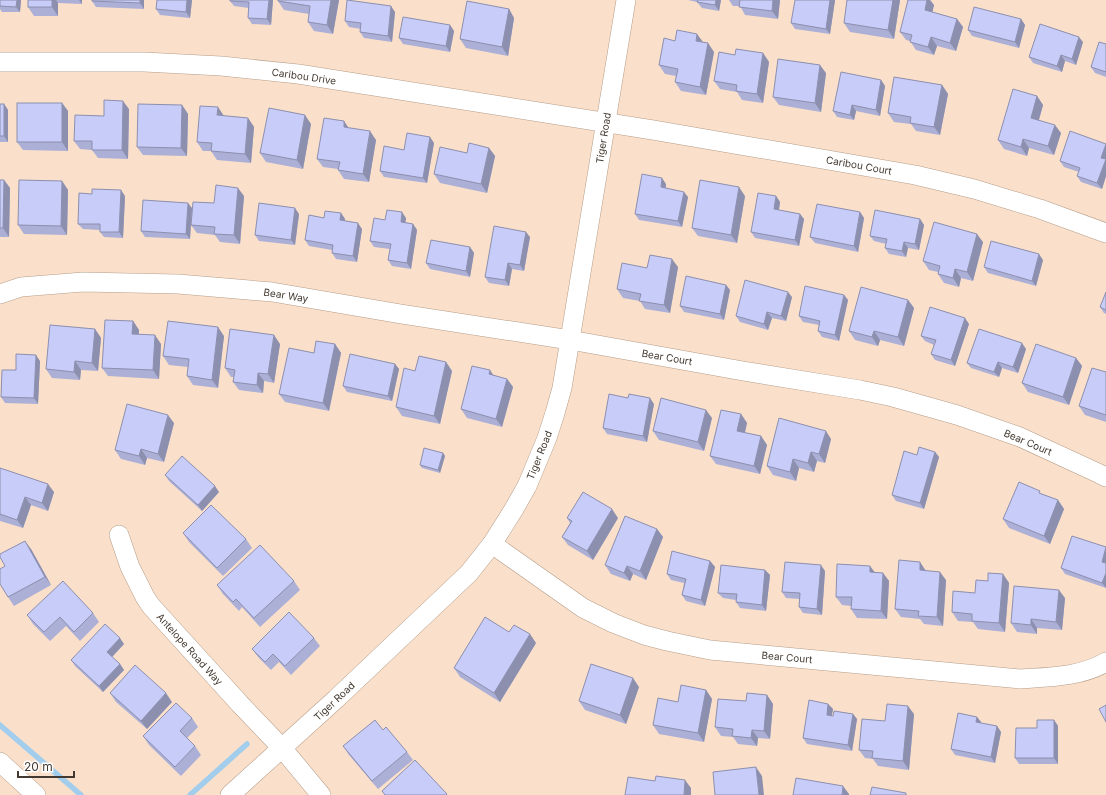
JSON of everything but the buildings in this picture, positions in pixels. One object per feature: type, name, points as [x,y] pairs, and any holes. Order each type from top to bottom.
[{"type":"street","name":"Tiger Road","points":[[230,795],[336,699],[469,573],[492,544],[527,486],[556,413],[562,388],[626,0]]},
{"type":"street","name":"Caribou Drive","points":[[0,62],[144,62],[221,66],[291,73],[606,123]]},
{"type":"street","name":"Caribou Court","points":[[606,123],[915,175],[974,189],[1040,209],[1106,233]]},
{"type":"street","name":"Bear Way","points":[[0,294],[21,287],[83,282],[102,281],[186,284],[272,292],[401,314],[570,340]]},
{"type":"street","name":"Bear Court","points":[[570,340],[893,397],[957,415],[1020,437],[1106,477]]},
{"type":"street","name":"Antelope Road Way","points":[[120,534],[130,567],[145,597],[240,704],[282,748],[321,795]]},
{"type":"street","name":"Bear Court","points":[[492,544],[583,608],[613,623],[644,635],[677,644],[710,650],[1020,679],[1060,676],[1090,670],[1106,662]]},
{"type":"street","points":[[0,762],[36,795]]},
{"type":"waterway","points":[[0,725],[81,795]]},
{"type":"waterway","points":[[190,795],[247,744]]}]
